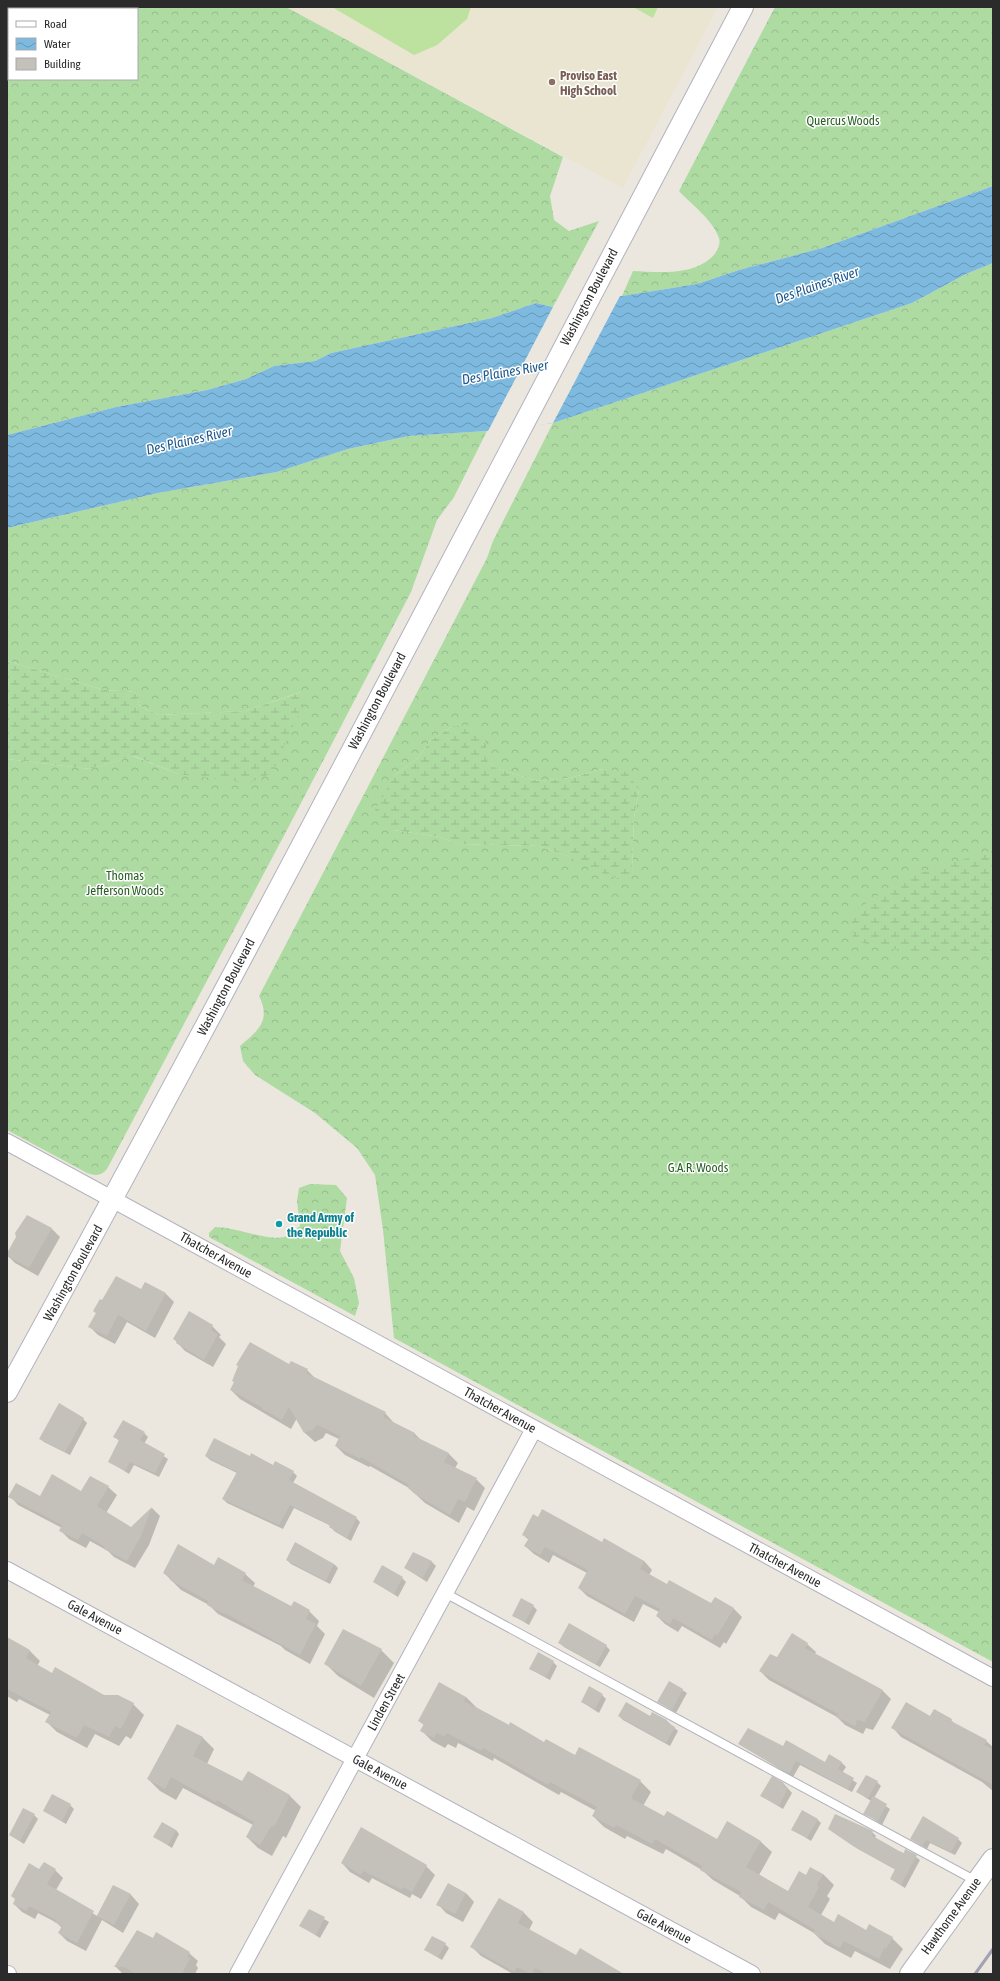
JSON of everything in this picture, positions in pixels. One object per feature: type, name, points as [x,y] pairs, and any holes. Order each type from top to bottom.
[{"type":"street","name":"Washington Boulevard","points":[[7,1392],[113,1199],[743,7]]},
{"type":"street","name":"Thatcher Avenue","points":[[7,1142],[993,1678]]},
{"type":"street","name":"Linden Street","points":[[238,1974],[534,1429]]},
{"type":"street","name":"Gale Avenue","points":[[7,1570],[752,1974]]},
{"type":"street","name":"Hawthorne Avenue","points":[[910,1974],[993,1859]]},
{"type":"lane","points":[[445,1593],[976,1881]]},
{"type":"shaded area","name":"Proviso East High School","points":[[286,7],[718,7],[623,188]]},
{"type":"green space","points":[[7,7],[27,8],[8,8],[8,80],[138,80],[138,8],[38,8],[286,7],[563,157],[550,196],[554,220],[569,231],[599,221],[553,307],[536,303],[492,318],[331,353],[315,361],[274,366],[246,379],[207,390],[116,407],[7,435]]},
{"type":"green space","points":[[332,7],[471,7],[467,19],[437,45],[414,55]]},
{"type":"green space","points":[[633,7],[658,7],[653,18]]},
{"type":"green space","name":"Quercus Woods","points":[[775,7],[993,7],[993,186],[822,248],[739,270],[697,284],[622,296],[633,271],[675,272],[685,270],[704,263],[712,257],[717,250],[719,238],[716,231],[707,218],[679,191]]},
{"type":"green space","name":"G.A.R. Woods","points":[[993,263],[993,1662],[394,1338],[383,1230],[375,1175],[357,1148],[315,1113],[255,1075],[243,1061],[240,1046],[253,1035],[261,1024],[264,1012],[259,996],[487,558],[493,541],[553,423],[912,303],[966,274]],"holes":[[[451,727],[486,743],[486,759],[495,768],[538,781],[570,778],[603,769],[639,790],[634,818],[632,872],[567,856],[539,846],[457,844],[440,837],[393,830],[395,775],[418,758],[430,741]]]},
{"type":"green space","name":"Thomas Jefferson Woods","points":[[487,431],[454,497],[437,520],[411,592],[107,1169],[98,1175],[87,1173],[7,1130],[7,759],[90,769],[133,756],[178,774],[301,692],[245,711],[159,715],[140,706],[135,692],[104,690],[7,661],[7,528],[158,493],[277,472],[348,449],[409,436]]},
{"type":"green space","points":[[7,661],[104,690],[135,692],[140,706],[159,715],[245,711],[302,692],[304,702],[272,773],[249,783],[178,774],[134,756],[90,769],[7,759]]},
{"type":"green space","points":[[467,725],[480,730],[486,743],[486,759],[495,768],[538,781],[570,778],[603,769],[627,772],[639,790],[634,818],[632,872],[625,880],[607,875],[567,856],[539,846],[457,844],[440,837],[393,830],[375,810],[395,775],[418,758],[430,741],[451,727]]},
{"type":"green space","points":[[993,850],[993,954],[898,950],[853,941],[851,913],[905,878]]},
{"type":"green space","points":[[310,1184],[336,1185],[347,1198],[340,1251],[354,1278],[359,1303],[355,1316],[209,1237],[209,1233],[215,1227],[277,1238],[288,1235],[300,1226],[297,1201],[299,1188]]},
{"type":"water","name":"Des Plaines River","points":[[993,186],[993,263],[966,274],[912,303],[553,423],[487,431],[409,436],[348,449],[277,472],[158,493],[7,528],[7,435],[116,407],[207,390],[246,379],[274,366],[315,361],[331,353],[492,318],[536,303],[553,307],[697,284],[739,270],[822,248]]},
{"type":"pier","points":[[621,294],[553,423],[487,433],[554,305]]},
{"type":"building","points":[[27,1215],[52,1228],[29,1268],[7,1256],[7,1253],[16,1237],[15,1233]]},
{"type":"building","points":[[116,1276],[141,1289],[145,1282],[166,1293],[146,1331],[118,1315],[107,1336],[88,1327],[96,1313],[93,1311],[100,1299],[102,1300]]},
{"type":"building","points":[[189,1311],[213,1325],[211,1330],[218,1334],[204,1360],[176,1343],[177,1341],[173,1339]]},
{"type":"building","points":[[250,1342],[289,1364],[291,1361],[308,1369],[306,1373],[386,1412],[383,1417],[415,1433],[414,1436],[449,1453],[444,1462],[477,1478],[465,1502],[458,1499],[450,1515],[415,1494],[408,1488],[409,1485],[361,1457],[360,1459],[335,1446],[340,1436],[317,1425],[314,1429],[304,1433],[289,1407],[282,1420],[230,1390],[234,1382],[232,1381],[238,1366],[236,1365]]},
{"type":"building","points":[[59,1403],[84,1418],[65,1452],[39,1439]]},
{"type":"building","points":[[123,1420],[145,1432],[140,1440],[165,1454],[155,1473],[130,1462],[125,1471],[108,1462],[119,1440],[113,1437]]},
{"type":"building","points":[[214,1438],[250,1456],[251,1453],[273,1465],[275,1461],[294,1471],[289,1480],[357,1517],[347,1538],[329,1527],[330,1525],[290,1505],[279,1525],[222,1499],[237,1472],[205,1456]]},
{"type":"building","points":[[52,1474],[81,1491],[90,1476],[109,1486],[97,1506],[131,1527],[152,1507],[141,1536],[127,1561],[104,1549],[105,1547],[82,1533],[78,1540],[59,1531],[62,1525],[8,1497],[16,1483],[40,1496]]},
{"type":"building","points":[[542,1509],[602,1542],[604,1538],[644,1561],[640,1569],[667,1584],[669,1580],[711,1603],[715,1597],[734,1608],[717,1636],[715,1634],[712,1640],[673,1618],[670,1624],[656,1616],[660,1609],[635,1596],[625,1614],[578,1588],[588,1570],[545,1547],[540,1555],[524,1546],[529,1538],[522,1535],[533,1514],[538,1517]]},
{"type":"building","points":[[295,1542],[334,1564],[326,1581],[286,1560]]},
{"type":"building","points":[[178,1544],[214,1565],[218,1557],[246,1573],[242,1580],[291,1606],[294,1601],[310,1610],[306,1619],[316,1624],[300,1655],[225,1613],[224,1614],[207,1605],[208,1601],[170,1580],[171,1578],[163,1573]]},
{"type":"building","points":[[413,1552],[432,1561],[423,1578],[404,1568]]},
{"type":"building","points":[[382,1565],[403,1577],[394,1594],[373,1582]]},
{"type":"building","points":[[521,1598],[534,1605],[525,1622],[512,1616]]},
{"type":"building","points":[[569,1623],[607,1645],[596,1664],[558,1643]]},
{"type":"building","points":[[343,1629],[382,1649],[361,1686],[324,1664]]},
{"type":"building","points":[[792,1633],[808,1643],[805,1648],[883,1690],[865,1722],[857,1720],[855,1726],[836,1717],[838,1714],[759,1671],[770,1654],[777,1657]]},
{"type":"building","points":[[7,1637],[30,1650],[26,1658],[52,1673],[55,1667],[104,1695],[118,1695],[134,1703],[121,1729],[115,1726],[109,1737],[84,1725],[77,1738],[45,1722],[51,1712],[7,1689]]},
{"type":"building","points":[[538,1652],[554,1661],[546,1677],[529,1669]]},
{"type":"building","points":[[669,1681],[683,1689],[672,1710],[657,1702]]},
{"type":"building","points":[[439,1682],[466,1697],[464,1701],[509,1725],[510,1722],[544,1742],[546,1739],[575,1755],[579,1747],[641,1780],[631,1798],[664,1816],[667,1811],[717,1839],[727,1821],[761,1841],[746,1867],[788,1891],[799,1871],[806,1875],[810,1867],[823,1874],[817,1885],[819,1887],[808,1907],[834,1922],[838,1914],[866,1930],[869,1924],[893,1937],[886,1949],[884,1948],[879,1959],[844,1941],[840,1948],[813,1933],[815,1930],[768,1902],[764,1910],[739,1897],[741,1892],[700,1870],[702,1866],[655,1839],[652,1844],[616,1825],[614,1828],[592,1816],[597,1807],[550,1782],[548,1785],[483,1748],[481,1751],[447,1733],[444,1737],[437,1733],[434,1738],[420,1731],[424,1724],[418,1721]]},
{"type":"building","points":[[589,1686],[603,1694],[595,1709],[581,1702]]},
{"type":"building","points":[[626,1702],[650,1716],[652,1712],[667,1720],[666,1722],[675,1727],[666,1743],[618,1716]]},
{"type":"building","points":[[906,1702],[930,1716],[934,1709],[952,1719],[951,1721],[987,1740],[984,1745],[993,1749],[993,1785],[891,1728]]},
{"type":"building","points":[[177,1724],[203,1737],[193,1756],[242,1781],[248,1771],[290,1795],[274,1827],[272,1825],[260,1845],[246,1837],[254,1822],[217,1800],[216,1802],[171,1777],[165,1789],[147,1779]]},
{"type":"building","points":[[748,1728],[783,1746],[786,1740],[825,1762],[829,1754],[842,1762],[838,1769],[854,1778],[848,1789],[796,1761],[789,1774],[738,1744]]},
{"type":"building","points":[[866,1775],[878,1781],[868,1798],[856,1792]]},
{"type":"building","points":[[772,1776],[784,1783],[783,1785],[788,1788],[779,1806],[760,1796]]},
{"type":"building","points":[[52,1794],[71,1804],[62,1821],[43,1811]]},
{"type":"building","points":[[873,1796],[887,1804],[878,1821],[863,1814]]},
{"type":"building","points":[[23,1808],[35,1814],[20,1841],[9,1835]]},
{"type":"building","points":[[802,1810],[818,1819],[807,1838],[791,1830]]},
{"type":"building","points":[[835,1814],[873,1831],[871,1835],[899,1851],[904,1853],[905,1849],[917,1855],[901,1885],[890,1879],[895,1869],[853,1846],[828,1829]]},
{"type":"building","points":[[923,1816],[959,1838],[951,1852],[926,1840],[922,1846],[910,1839]]},
{"type":"building","points":[[162,1822],[176,1830],[168,1845],[153,1837]]},
{"type":"building","points":[[361,1827],[427,1865],[412,1892],[403,1887],[402,1890],[363,1871],[361,1875],[341,1863]]},
{"type":"building","points":[[44,1862],[56,1869],[47,1884],[94,1911],[77,1943],[58,1933],[62,1926],[54,1922],[56,1920],[29,1906],[26,1911],[13,1904],[15,1899],[11,1896],[29,1863],[39,1869]]},
{"type":"building","points":[[448,1883],[466,1893],[455,1914],[436,1905]]},
{"type":"building","points":[[113,1885],[131,1894],[114,1925],[97,1916]]},
{"type":"building","points":[[499,1898],[524,1912],[518,1923],[576,1955],[580,1948],[624,1974],[547,1974],[535,1968],[532,1974],[530,1974],[517,1967],[514,1972],[470,1947]]},
{"type":"building","points":[[309,1909],[325,1917],[316,1935],[299,1926]]},
{"type":"building","points":[[137,1930],[153,1938],[156,1932],[190,1952],[187,1957],[190,1958],[182,1974],[136,1974],[124,1967],[114,1967]]},
{"type":"building","points":[[432,1936],[446,1943],[438,1957],[424,1950]]},
{"type":"railway","points":[[975,1974],[993,1949]]},
{"type":"place","name":"Proviso East High School","points":[[552,82]]},
{"type":"place","name":"Grand Army of the Republic","points":[[279,1224]]}]
